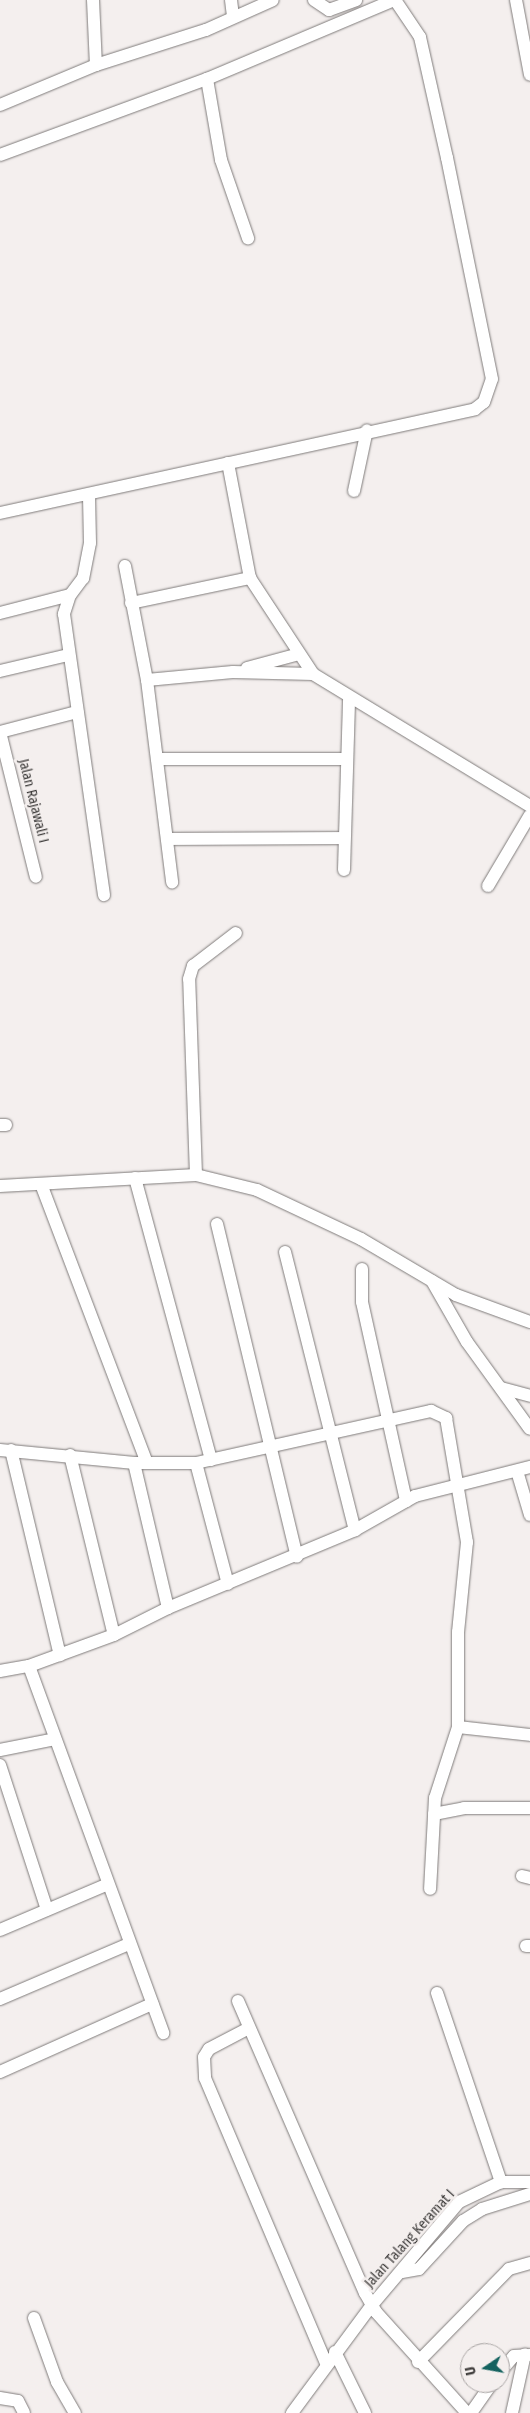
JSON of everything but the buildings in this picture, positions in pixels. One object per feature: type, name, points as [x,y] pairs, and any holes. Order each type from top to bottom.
[{"type":"street","points":[[93,0],[96,65]]},
{"type":"street","points":[[231,0],[233,18]]},
{"type":"street","points":[[0,105],[96,65],[233,18],[273,0]]},
{"type":"street","points":[[314,0],[329,10],[356,0]]},
{"type":"street","points":[[0,155],[207,79],[394,0],[420,37],[492,379],[484,402],[475,409],[367,430],[89,496],[0,513]]},
{"type":"street","points":[[516,0],[530,75]]},
{"type":"street","points":[[207,79],[221,160],[248,238]]},
{"type":"street","points":[[354,490],[367,430]]},
{"type":"street","points":[[228,463],[250,578],[313,674],[349,698],[524,803]]},
{"type":"street","points":[[89,496],[90,543],[83,578],[70,595],[64,614],[68,655],[104,895]]},
{"type":"street","points":[[125,566],[147,680],[172,882]]},
{"type":"street","points":[[131,603],[250,578]]},
{"type":"street","points":[[0,612],[70,595]]},
{"type":"street","points":[[233,672],[299,654]]},
{"type":"street","points":[[0,671],[68,655]]},
{"type":"street","points":[[147,680],[233,672],[313,674]]},
{"type":"street","points":[[344,870],[344,759],[349,698]]},
{"type":"street","points":[[0,732],[77,712]]},
{"type":"street","name":"Jalan Rajawali I","points":[[0,732],[36,877]]},
{"type":"street","points":[[157,759],[344,759]]},
{"type":"street","points":[[488,886],[530,815]]},
{"type":"street","points":[[168,840],[344,838]]},
{"type":"street","points":[[196,1175],[189,978],[193,966],[236,932]]},
{"type":"street","points":[[0,1186],[196,1175],[287,1202],[432,1281],[530,1322]]},
{"type":"street","points":[[135,1178],[211,1460]]},
{"type":"street","points":[[40,1184],[147,1463]]},
{"type":"street","points":[[217,1224],[297,1556]]},
{"type":"street","points":[[285,1252],[291,1290],[333,1433],[355,1530]]},
{"type":"street","points":[[362,1269],[362,1302],[406,1501]]},
{"type":"street","points":[[432,1281],[500,1388],[530,1430]]},
{"type":"street","points":[[500,1388],[530,1396]]},
{"type":"street","points":[[60,1655],[5,1450],[70,1455],[134,1463],[196,1463],[270,1450],[389,1419],[431,1411],[446,1418],[461,1486],[467,1530],[458,1632],[458,1727],[434,1814],[430,1889]]},
{"type":"street","points":[[70,1455],[114,1636]]},
{"type":"street","points":[[134,1463],[168,1608]]},
{"type":"street","points":[[196,1463],[228,1584]]},
{"type":"street","points":[[0,1671],[29,1666],[114,1636],[168,1608],[297,1556],[355,1530],[406,1501],[530,1467]]},
{"type":"street","points":[[517,1471],[530,1515]]},
{"type":"street","points":[[29,1666],[106,1885],[163,2033]]},
{"type":"street","points":[[458,1727],[530,1735]]},
{"type":"street","points":[[0,1750],[55,1740]]},
{"type":"street","points":[[0,1765],[47,1910]]},
{"type":"street","points":[[434,1814],[464,1808],[530,1808]]},
{"type":"street","points":[[0,1930],[106,1885]]},
{"type":"street","points":[[0,1999],[129,1944]]},
{"type":"street","points":[[437,1993],[501,2182]]},
{"type":"street","points":[[238,2001],[372,2305],[418,2362],[467,2413]]},
{"type":"street","points":[[0,2072],[152,2004]]},
{"type":"street","points":[[249,2028],[209,2049],[204,2057],[205,2078],[326,2363]]},
{"type":"street","name":"Jalan Talang Keramat I","points":[[292,2413],[334,2352],[459,2202],[501,2182],[530,2182]]},
{"type":"street","points":[[402,2272],[419,2269],[463,2221],[482,2209],[530,2194]]},
{"type":"street","points":[[418,2362],[509,2270],[530,2262]]},
{"type":"street","points":[[34,2318],[57,2382],[75,2413]]},
{"type":"street","points":[[334,2352],[365,2413]]},
{"type":"street","points":[[510,2361],[514,2356],[527,2355],[512,2413]]},
{"type":"street","points":[[471,2413],[485,2393]]},
{"type":"street","points":[[0,2398],[18,2401],[24,2413]]}]
